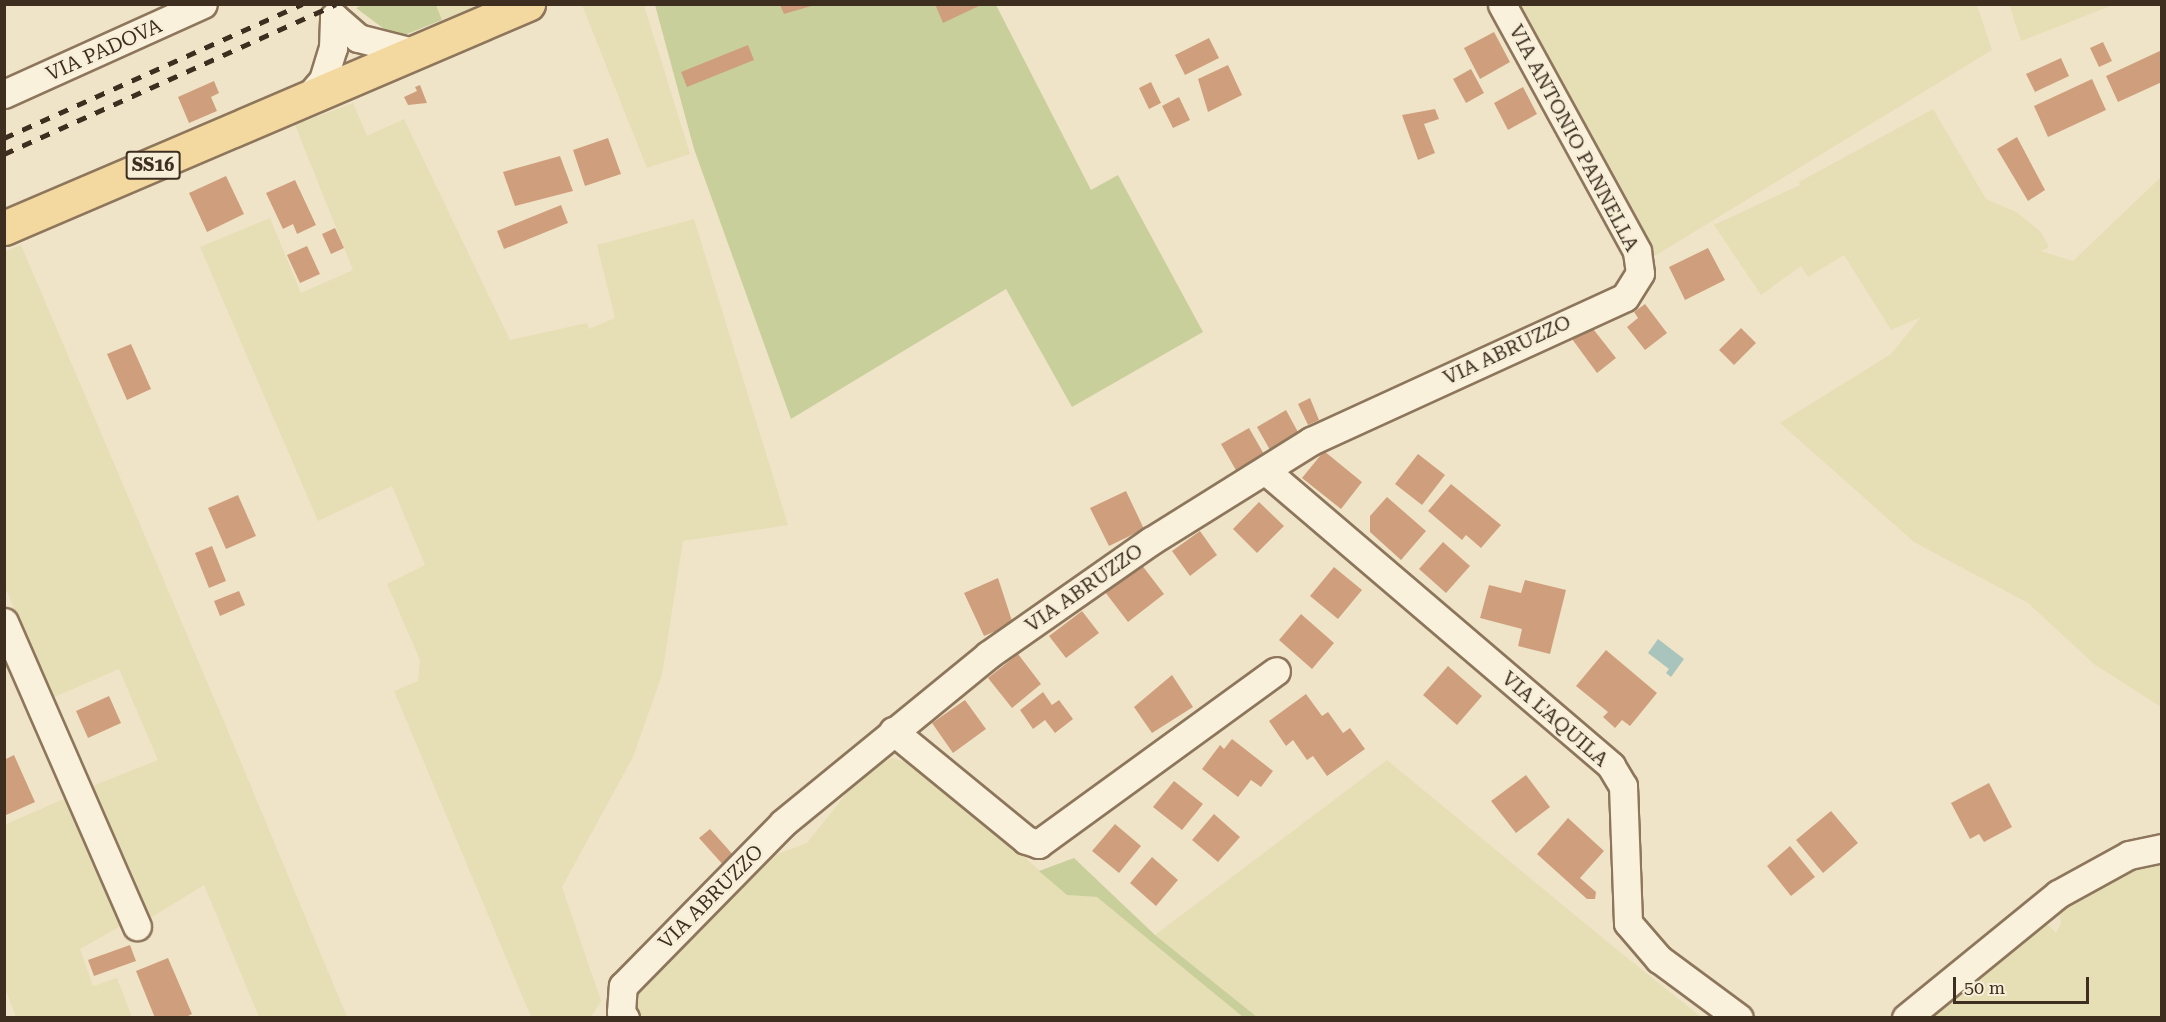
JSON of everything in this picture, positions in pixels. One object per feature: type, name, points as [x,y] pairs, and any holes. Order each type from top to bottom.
[{"type":"main road","name":"SS16","points":[[4,228],[302,104],[356,78],[528,4]]},
{"type":"street","name":"VIA PADOVA","points":[[4,94],[203,4]]},
{"type":"street","name":"VIA ANTONIO PANNELLA","points":[[1502,4],[1638,251],[1640,273]]},
{"type":"street","points":[[302,104],[323,80],[333,48],[334,17],[358,38],[417,53]]},
{"type":"street","points":[[356,78],[358,38]]},
{"type":"street","points":[[333,48],[356,78]]},
{"type":"street","name":"VIA ABRUZZO","points":[[625,1017],[621,1012],[623,986],[783,823],[988,655],[1113,568],[1311,441],[1625,297],[1640,273]]},
{"type":"street","name":"VIA L'AQUILA","points":[[1266,471],[1611,766],[1623,786],[1628,923],[1659,959],[1739,1017]]},
{"type":"street","points":[[4,622],[137,926]]},
{"type":"street","points":[[893,731],[1026,840],[1038,844],[1276,671]]},
{"type":"street","points":[[1906,1017],[2058,894],[2129,855],[2162,848]]},
{"type":"shaded area","points":[[2009,4],[2113,4],[2113,5],[2021,41]]},
{"type":"shaded area","points":[[436,5],[479,5],[442,20]]},
{"type":"shaded area","points":[[582,5],[644,5],[690,154],[647,168]]},
{"type":"shaded area","points":[[1514,5],[1977,5],[1992,50],[1653,257]]},
{"type":"shaded area","points":[[353,103],[367,136],[404,119],[510,340],[587,323],[589,329],[615,318],[597,245],[694,219],[788,525],[683,541],[662,675],[633,757],[562,887],[601,1001],[591,1017],[531,1017],[394,691],[418,681],[420,660],[387,584],[425,565],[392,486],[318,521],[200,247],[270,218],[301,293],[353,270],[295,125]]},
{"type":"shaded area","points":[[1933,109],[1986,199],[2016,212],[2040,231],[2049,247],[2041,251],[2073,261],[2161,177],[2161,707],[2094,664],[2028,603],[1914,542],[1780,423],[1891,354],[1921,317],[1891,330],[1844,255],[1808,277],[1801,266],[1761,295],[1714,225],[1800,185],[1799,182]]},
{"type":"shaded area","points":[[21,245],[347,1017],[259,1017],[204,885],[144,922],[85,789],[158,760],[119,669],[52,698],[5,587],[4,252]]},
{"type":"shaded area","points":[[891,758],[904,761],[987,824],[1067,895],[1097,897],[1128,919],[1243,1017],[629,1018],[623,998],[765,859],[807,843],[861,775]]},
{"type":"shaded area","points":[[1387,760],[1701,1017],[1257,1017],[1155,935]]},
{"type":"shaded area","points":[[73,795],[128,922],[80,949],[93,986],[117,978],[132,1017],[16,1017],[5,988],[4,825]]},
{"type":"shaded area","points":[[2145,854],[2161,864],[2161,1017],[1927,1018],[2038,914],[2056,933],[2061,923],[2058,904]]},
{"type":"green space","points":[[364,4],[436,5],[442,20],[407,34],[391,34],[356,8]]},
{"type":"green space","points":[[655,5],[996,5],[1091,190],[1118,175],[1203,332],[1072,407],[1006,289],[791,419],[694,149]]},
{"type":"green space","points":[[1074,858],[1155,935],[1257,1017],[1243,1017],[1097,897],[1067,895],[1039,871]]},
{"type":"water","points":[[1658,639],[1684,659],[1671,677],[1666,673],[1669,669],[1648,653]]},
{"type":"building","points":[[818,4],[784,14],[780,5]]},
{"type":"building","points":[[935,4],[983,4],[943,23]]},
{"type":"building","points":[[1494,32],[1510,62],[1480,79],[1464,48]]},
{"type":"building","points":[[1209,38],[1219,58],[1185,75],[1175,55]]},
{"type":"building","points":[[2103,42],[2112,61],[2099,67],[2090,48]]},
{"type":"building","points":[[748,45],[754,60],[687,87],[681,72]]},
{"type":"building","points":[[2162,50],[2162,82],[2118,102],[2106,76]]},
{"type":"building","points":[[2061,58],[2069,76],[2035,92],[2026,74]]},
{"type":"building","points":[[1228,65],[1242,95],[1208,112],[1198,79]]},
{"type":"building","points":[[1471,69],[1484,93],[1466,103],[1453,79]]},
{"type":"building","points":[[2092,79],[2106,110],[2048,137],[2034,106]]},
{"type":"building","points":[[214,81],[219,93],[211,97],[217,111],[189,123],[178,97]]},
{"type":"building","points":[[1151,82],[1161,103],[1149,109],[1139,88]]},
{"type":"building","points":[[420,85],[427,103],[408,105],[404,97],[417,91],[415,87]]},
{"type":"building","points":[[1523,87],[1537,114],[1508,130],[1494,103]]},
{"type":"building","points":[[1179,97],[1190,120],[1173,128],[1162,106]]},
{"type":"building","points":[[1435,109],[1439,119],[1424,124],[1435,153],[1418,160],[1402,115]]},
{"type":"building","points":[[2017,137],[2045,190],[2028,201],[1997,149]]},
{"type":"building","points":[[608,138],[621,174],[585,186],[573,150]]},
{"type":"building","points":[[560,156],[573,191],[515,206],[503,172]]},
{"type":"building","points":[[226,176],[244,214],[207,232],[189,193]]},
{"type":"building","points":[[295,180],[316,225],[297,234],[293,224],[283,229],[266,193]]},
{"type":"building","points":[[561,205],[568,223],[504,249],[497,231]]},
{"type":"building","points":[[335,228],[344,248],[331,254],[322,234]]},
{"type":"building","points":[[307,246],[320,274],[300,283],[287,255]]},
{"type":"building","points":[[1708,248],[1725,280],[1685,300],[1669,267]]},
{"type":"building","points":[[1645,304],[1667,333],[1645,350],[1627,327],[1638,318],[1634,312]]},
{"type":"building","points":[[1590,325],[1616,358],[1597,373],[1572,339]]},
{"type":"building","points":[[1741,328],[1756,343],[1734,365],[1719,350]]},
{"type":"building","points":[[131,344],[151,389],[127,400],[107,354]]},
{"type":"building","points":[[1310,398],[1319,420],[1308,425],[1298,404]]},
{"type":"building","points":[[1286,410],[1299,434],[1270,450],[1257,427]]},
{"type":"building","points":[[1249,428],[1265,456],[1237,472],[1221,444]]},
{"type":"building","points":[[1324,451],[1362,482],[1341,509],[1302,478]]},
{"type":"building","points":[[1418,454],[1445,475],[1422,505],[1395,484]]},
{"type":"building","points":[[1451,484],[1501,525],[1481,548],[1466,535],[1462,540],[1428,511]]},
{"type":"building","points":[[1126,491],[1144,529],[1109,546],[1090,508]]},
{"type":"building","points":[[238,495],[256,536],[226,549],[208,508]]},
{"type":"building","points":[[1387,497],[1426,531],[1401,560],[1370,532],[1370,516]]},
{"type":"building","points":[[1259,502],[1284,526],[1257,553],[1233,529]]},
{"type":"building","points":[[1200,531],[1217,555],[1190,576],[1172,551]]},
{"type":"building","points":[[1443,542],[1470,566],[1446,593],[1419,569]]},
{"type":"building","points":[[212,546],[226,581],[209,588],[195,553]]},
{"type":"building","points":[[1141,564],[1164,594],[1128,622],[1105,592]]},
{"type":"building","points":[[1334,567],[1362,590],[1338,619],[1310,596]]},
{"type":"building","points":[[998,578],[1013,624],[984,636],[964,593]]},
{"type":"building","points":[[1525,580],[1566,590],[1550,654],[1518,646],[1522,629],[1480,618],[1489,585],[1521,593]]},
{"type":"building","points":[[239,591],[245,605],[220,616],[214,601]]},
{"type":"building","points":[[1082,611],[1099,633],[1066,658],[1049,636]]},
{"type":"building","points":[[1301,614],[1334,643],[1312,669],[1279,640]]},
{"type":"building","points":[[1606,650],[1657,693],[1630,726],[1622,720],[1615,728],[1603,717],[1608,712],[1576,686]]},
{"type":"building","points":[[1018,654],[1041,684],[1012,708],[988,678]]},
{"type":"building","points":[[1448,666],[1482,696],[1457,725],[1423,695]]},
{"type":"building","points":[[1172,675],[1193,707],[1152,733],[1134,707]]},
{"type":"building","points":[[1043,692],[1052,705],[1059,700],[1073,719],[1055,733],[1045,720],[1033,729],[1020,710]]},
{"type":"building","points":[[1306,694],[1322,716],[1328,712],[1343,733],[1350,728],[1365,749],[1327,776],[1313,756],[1307,760],[1293,740],[1286,746],[1269,721]]},
{"type":"building","points":[[109,696],[121,723],[88,738],[76,711]]},
{"type":"building","points":[[965,700],[986,729],[953,753],[932,723]]},
{"type":"building","points":[[1232,739],[1273,771],[1261,787],[1251,780],[1238,797],[1202,769],[1220,745],[1224,749]]},
{"type":"building","points":[[14,755],[35,802],[4,816],[4,760]]},
{"type":"building","points":[[1526,775],[1550,807],[1516,833],[1491,801]]},
{"type":"building","points":[[1174,781],[1203,804],[1182,830],[1153,807]]},
{"type":"building","points":[[1989,783],[2012,827],[1984,842],[1979,834],[1970,839],[1951,803]]},
{"type":"building","points":[[1831,811],[1858,843],[1823,873],[1796,840]]},
{"type":"building","points":[[1214,814],[1240,837],[1218,862],[1192,840]]},
{"type":"building","points":[[1568,818],[1604,851],[1580,878],[1596,892],[1595,899],[1587,899],[1537,854]]},
{"type":"building","points":[[1115,824],[1141,846],[1119,873],[1092,851]]},
{"type":"building","points":[[710,829],[735,857],[725,867],[699,838]]},
{"type":"building","points":[[1790,846],[1815,877],[1791,896],[1767,866]]},
{"type":"building","points":[[1152,857],[1178,880],[1156,906],[1130,883]]},
{"type":"building","points":[[130,945],[136,961],[94,976],[88,960]]},
{"type":"building","points":[[168,958],[192,1014],[184,1018],[155,1018],[136,971]]},
{"type":"railway","points":[[4,138],[302,4]]},
{"type":"railway","points":[[4,154],[336,4]]}]
